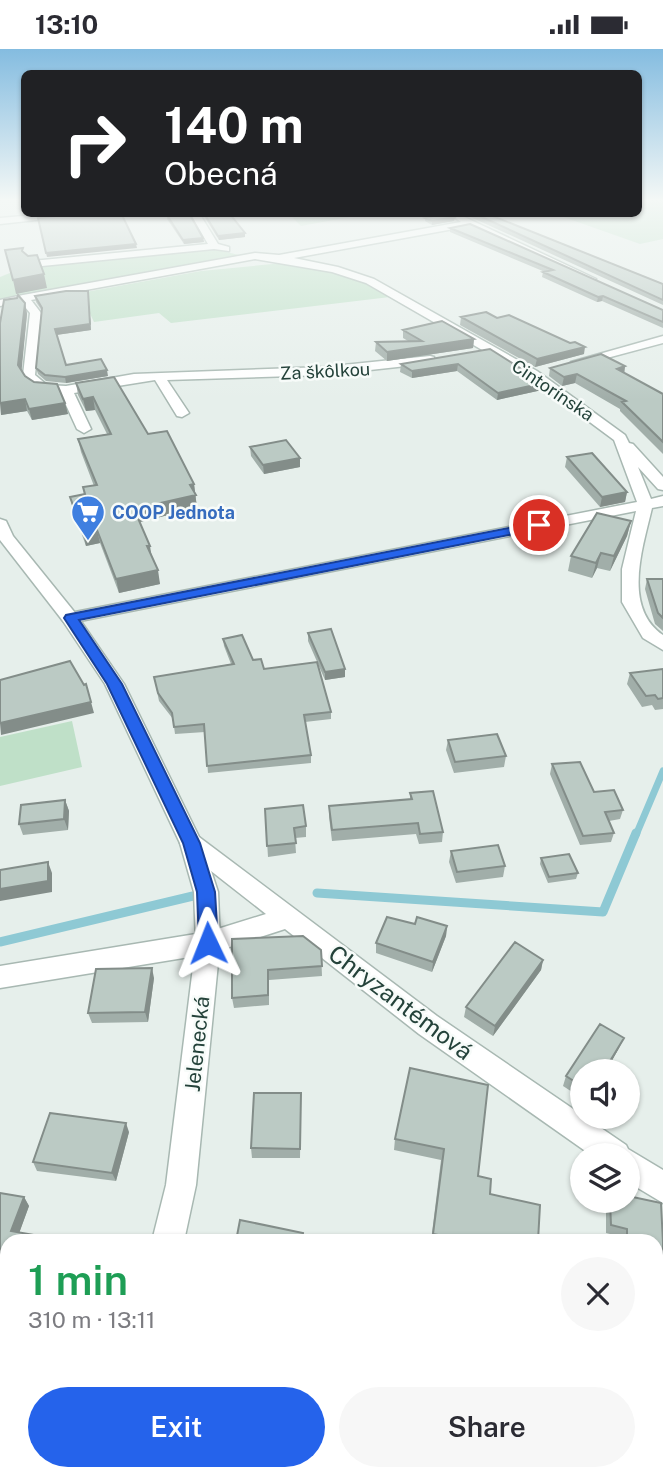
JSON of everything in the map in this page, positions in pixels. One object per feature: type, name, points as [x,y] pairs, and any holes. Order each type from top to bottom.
[{"type":"street","points":[[44,266],[86,272],[152,266]]},
{"type":"street","points":[[0,303],[23,298],[86,272],[117,266]]},
{"type":"street","name":"Cintorínska","points":[[322,266],[370,281],[490,351],[539,372],[620,438],[663,487]]},
{"type":"street","points":[[563,266],[603,284]]},
{"type":"street","name":"Za škôlkou","points":[[23,298],[36,313],[29,375],[42,389],[66,390],[132,378],[370,370],[437,359]]},
{"type":"street","points":[[559,367],[663,339]]},
{"type":"street","points":[[464,355],[490,351]]},
{"type":"street","points":[[159,377],[181,414]]},
{"type":"street","points":[[66,390],[84,429]]},
{"type":"street","points":[[620,438],[645,504],[630,569],[631,602],[649,634],[663,644]]},
{"type":"street","points":[[70,618],[663,501]]},
{"type":"street","name":"Jelenecká","points":[[0,524],[6,537],[70,618],[114,684],[191,843],[206,892],[208,943],[181,1185],[170,1234]]},
{"type":"street","name":"Chryzantémová","points":[[191,843],[428,1025],[599,1143]]},
{"type":"street","points":[[0,977],[208,943],[290,917]]},
{"type":"street","points":[[640,1172],[663,1188]]},
{"type":"green space","points":[[28,266],[190,266],[0,301],[0,277]]},
{"type":"green space","points":[[255,266],[313,266],[344,275],[390,297],[171,323],[159,313],[94,322],[80,293],[201,271]]},
{"type":"green space","points":[[72,721],[82,767],[0,786],[0,737]]},
{"type":"building","points":[[9,266],[41,266],[44,274],[13,280]]},
{"type":"building","points":[[543,266],[564,266],[663,310],[663,322],[543,272],[553,270]]},
{"type":"building","points":[[588,266],[617,266],[663,284],[663,300]]},
{"type":"building","points":[[88,291],[90,324],[55,329],[66,365],[101,359],[107,370],[65,377],[45,375],[36,368],[42,308],[35,296]]},
{"type":"building","points":[[18,295],[25,303],[18,365],[25,376],[34,382],[57,384],[65,403],[29,409],[25,399],[0,403],[0,323],[4,300],[17,298]]},
{"type":"building","points":[[486,312],[497,318],[509,315],[570,343],[575,342],[585,347],[537,359],[461,317]]},
{"type":"building","points":[[442,321],[474,339],[387,352],[376,342],[422,341],[403,330]]},
{"type":"building","points":[[490,349],[544,383],[498,393],[458,364],[412,371],[401,364]]},
{"type":"building","points":[[601,354],[625,366],[617,369],[663,394],[663,442],[622,402],[626,401],[577,374],[564,377],[550,368]]},
{"type":"building","points":[[114,377],[148,434],[167,431],[194,484],[190,485],[196,495],[134,509],[158,570],[116,579],[97,530],[83,532],[70,497],[85,494],[83,487],[97,485],[78,439],[111,434],[93,397],[83,399],[76,383]]},
{"type":"building","points":[[286,440],[300,458],[263,465],[250,447]]},
{"type":"building","points":[[592,453],[627,492],[602,497],[567,457]]},
{"type":"building","points":[[597,513],[631,521],[614,556],[601,553],[596,563],[571,556]]},
{"type":"building","points":[[647,579],[663,579],[663,618],[658,613]]},
{"type":"building","points":[[331,629],[345,669],[325,672],[308,633]]},
{"type":"building","points":[[242,635],[253,660],[261,659],[264,669],[317,662],[331,712],[304,715],[311,755],[207,766],[204,724],[174,727],[172,713],[158,693],[154,677],[234,664],[223,639]]},
{"type":"building","points":[[70,661],[84,685],[86,684],[91,702],[0,723],[0,680]]},
{"type":"building","points":[[663,669],[663,698],[658,699],[655,695],[646,696],[630,673]]},
{"type":"building","points":[[497,734],[506,756],[455,762],[448,740]]},
{"type":"building","points":[[580,762],[594,792],[614,790],[623,810],[605,812],[614,833],[583,836],[552,764]]},
{"type":"building","points":[[433,791],[443,832],[420,834],[418,823],[332,830],[329,806],[412,799],[410,793]]},
{"type":"building","points":[[65,800],[64,819],[19,824],[21,805]]},
{"type":"building","points":[[303,805],[306,826],[294,828],[296,843],[267,846],[265,809]]},
{"type":"building","points":[[498,845],[505,866],[457,872],[451,851]]},
{"type":"building","points":[[569,854],[578,873],[549,877],[541,858]]},
{"type":"building","points":[[48,862],[48,881],[0,889],[0,870]]},
{"type":"building","points":[[387,917],[415,924],[417,917],[447,926],[433,962],[376,943]]},
{"type":"building","points":[[303,936],[321,950],[322,966],[268,970],[268,995],[232,998],[232,939]]},
{"type":"building","points":[[515,942],[543,960],[495,1026],[466,1007]]},
{"type":"building","points":[[152,968],[145,1012],[88,1013],[96,969]]},
{"type":"building","points":[[600,1024],[624,1038],[611,1059],[577,1059]]},
{"type":"building","points":[[410,1068],[488,1085],[478,1176],[491,1179],[490,1194],[540,1205],[538,1234],[433,1234],[444,1149],[395,1139]]},
{"type":"building","points":[[254,1093],[301,1093],[300,1149],[251,1148]]},
{"type":"building","points":[[50,1113],[126,1123],[112,1173],[33,1162]]},
{"type":"building","points":[[0,1193],[24,1197],[11,1231],[28,1234],[0,1234]]},
{"type":"building","points":[[640,1199],[661,1203],[663,1234],[627,1234],[627,1229],[611,1225],[610,1213],[640,1213]]},
{"type":"building","points":[[240,1220],[303,1233],[303,1234],[237,1234]]},
{"type":"waterway","points":[[636,835],[663,771]]},
{"type":"waterway","points":[[317,893],[603,912],[636,833]]},
{"type":"waterway","points":[[0,942],[193,896]]},
{"type":"place","name":"COOP Jednota","points":[[88,542]]},
{"type":"route","points":[[208,943],[206,892],[191,843],[114,684],[70,618],[539,525]]}]
